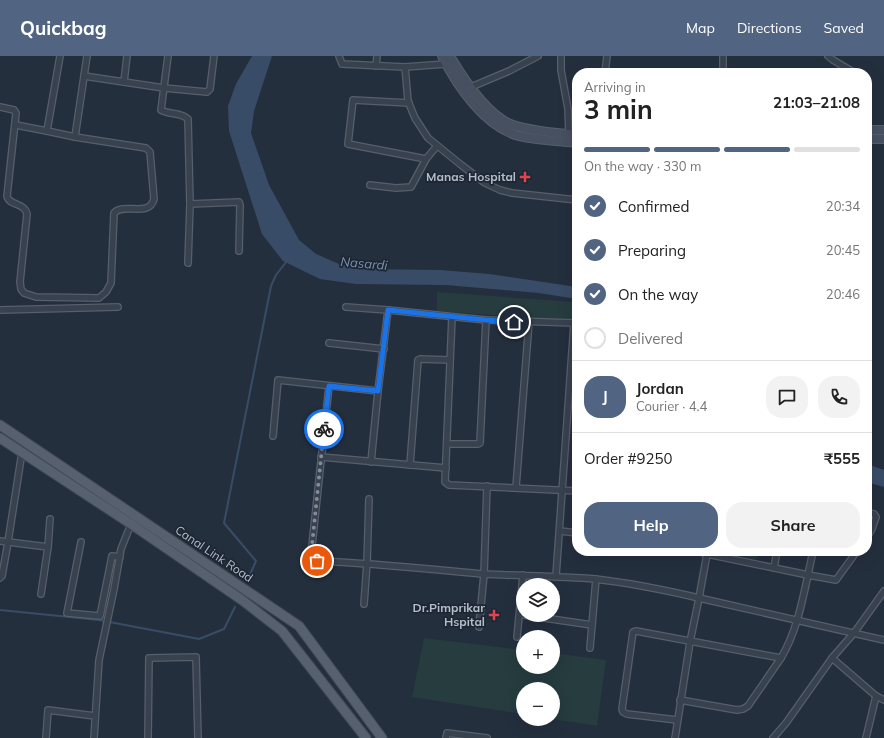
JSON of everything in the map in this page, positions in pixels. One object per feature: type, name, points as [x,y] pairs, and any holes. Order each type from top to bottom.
[{"type":"main road","points":[[442,56],[448,60],[494,112],[508,122],[522,128],[572,135]]},
{"type":"main road","points":[[448,60],[478,108],[489,119],[507,131],[529,138],[572,142]]},
{"type":"main road","points":[[872,130],[884,130]]},
{"type":"main road","points":[[872,139],[884,139]]},
{"type":"main road","name":"Canal Link Road","points":[[0,426],[299,626],[382,738]]},
{"type":"main road","name":"Canal Link Road","points":[[0,438],[131,524],[242,600],[282,631],[366,738]]},
{"type":"main road","points":[[271,623],[281,614]]},
{"type":"street","points":[[47,131],[60,56]]},
{"type":"street","points":[[75,137],[86,56]]},
{"type":"street","points":[[124,82],[128,56]]},
{"type":"street","points":[[168,56],[161,110],[184,116],[188,119],[190,204],[188,263]]},
{"type":"street","points":[[84,76],[164,88],[208,91],[214,56]]},
{"type":"street","points":[[339,56],[342,64],[405,68],[448,60]]},
{"type":"street","points":[[376,66],[377,56]]},
{"type":"street","points":[[471,87],[509,71],[538,56]]},
{"type":"street","points":[[561,56],[561,70],[572,130]]},
{"type":"street","points":[[605,68],[606,56]]},
{"type":"street","points":[[723,56],[723,68]]},
{"type":"street","points":[[828,56],[847,68]]},
{"type":"street","points":[[405,68],[409,103],[415,118],[428,138],[437,146],[485,183],[500,190],[512,193],[572,199]]},
{"type":"street","points":[[409,103],[353,100],[348,144],[426,158]]},
{"type":"street","points":[[0,107],[16,111],[16,125],[7,196],[10,202],[17,204],[26,210],[27,214],[20,286],[24,293],[36,297],[94,298],[103,296],[111,283],[114,212],[118,210],[148,208],[153,203],[154,199],[149,150],[146,148],[75,137],[16,125]]},
{"type":"street","points":[[370,185],[396,188],[411,187],[426,158],[437,146]]},
{"type":"street","points":[[190,204],[239,202],[239,251]]},
{"type":"street","points":[[0,310],[118,307]]},
{"type":"street","points":[[346,307],[486,320],[572,323]]},
{"type":"street","points":[[371,462],[388,310]]},
{"type":"street","points":[[452,317],[445,482],[449,486],[487,486],[572,491]]},
{"type":"street","points":[[447,444],[478,444],[480,442],[486,320]]},
{"type":"street","points":[[516,488],[529,322]]},
{"type":"street","points":[[329,342],[384,349]]},
{"type":"street","points":[[556,576],[572,354]]},
{"type":"street","points":[[410,465],[418,360],[450,360]]},
{"type":"street","points":[[273,436],[278,380],[378,391]]},
{"type":"street","points":[[329,386],[311,555],[317,561],[367,563],[484,574],[556,576],[596,579],[644,586],[884,640]]},
{"type":"street","points":[[0,578],[8,542],[22,452]]},
{"type":"street","points":[[321,457],[446,468]]},
{"type":"street","points":[[479,627],[484,574],[487,486]]},
{"type":"street","points":[[364,604],[369,499]]},
{"type":"street","points":[[872,513],[876,517],[872,529]]},
{"type":"street","points":[[41,594],[48,547],[50,519]]},
{"type":"street","points":[[94,738],[99,660],[121,549],[131,524]]},
{"type":"street","points":[[560,531],[572,532]]},
{"type":"street","points":[[0,541],[48,547]]},
{"type":"street","points":[[81,542],[67,613],[100,616],[112,556],[120,557]]},
{"type":"street","points":[[675,738],[680,700],[706,556]]},
{"type":"street","points":[[724,556],[774,568],[836,580],[853,556]]},
{"type":"street","points":[[774,568],[776,556]]},
{"type":"street","points":[[680,700],[737,710],[748,706],[785,651],[798,620],[812,556]]},
{"type":"street","points":[[590,648],[596,579]]},
{"type":"street","points":[[773,738],[786,724],[832,658],[854,633],[884,591]]},
{"type":"street","points":[[101,611],[109,612]]},
{"type":"street","points":[[560,620],[592,625]]},
{"type":"street","points":[[677,720],[627,714],[623,712],[622,709],[632,634],[636,631],[781,658]]},
{"type":"street","points":[[148,738],[149,658],[196,657],[198,738]]},
{"type":"street","points":[[832,658],[876,696],[884,700]]},
{"type":"street","points":[[866,738],[876,696]]},
{"type":"street","points":[[46,738],[48,710],[95,716]]},
{"type":"street","points":[[446,738],[447,733],[488,738]]},
{"type":"green space","points":[[437,292],[572,302],[572,321],[437,311]]},
{"type":"green space","points":[[741,556],[757,556],[756,560]]},
{"type":"green space","points":[[424,638],[516,649],[516,674],[560,674],[560,654],[606,660],[597,726],[560,720],[560,682],[516,682],[516,713],[412,697]]},
{"type":"water","points":[[252,56],[272,56],[254,111],[251,133],[269,185],[299,240],[316,254],[339,264],[359,269],[440,270],[489,274],[572,286],[572,298],[539,293],[446,285],[356,284],[320,279],[283,261],[262,234],[229,131],[228,106],[236,84]]},
{"type":"water","points":[[872,466],[884,470],[884,487],[872,483]]},
{"type":"waterway","points":[[249,577],[256,561],[224,523],[271,286],[276,275],[287,261]]},
{"type":"waterway","points":[[0,610],[99,620],[199,639],[224,629],[235,607]]},
{"type":"way so far","points":[[317,561],[311,555],[324,429]]},
{"type":"place","name":"Manas Hospital","points":[[525,177]]},
{"type":"place","name":"Dr.Pimprikar Hspital","points":[[494,615]]},
{"type":"route","points":[[324,429],[329,386],[378,391],[388,310],[390,312],[514,322]]},
{"type":"water label","name":"Nasardi","points":[[364,263]]}]
